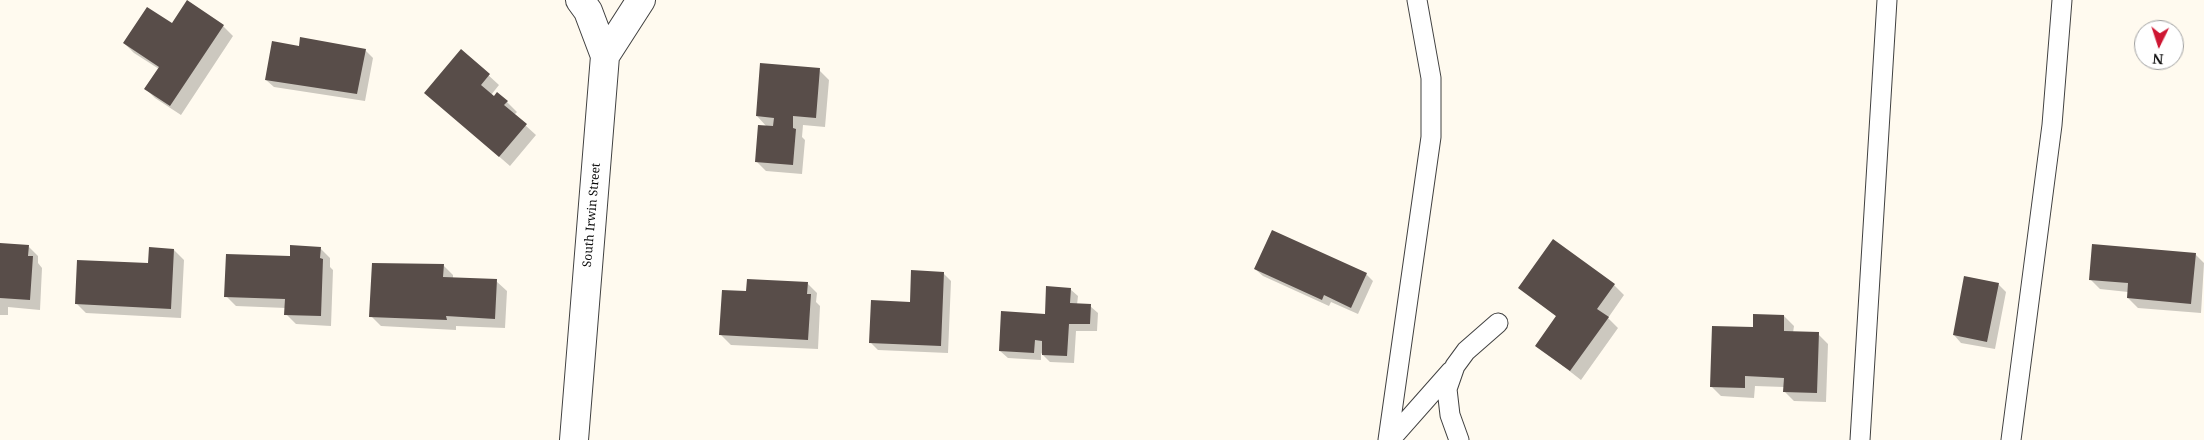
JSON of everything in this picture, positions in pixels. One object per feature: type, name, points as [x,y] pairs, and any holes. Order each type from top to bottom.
[{"type":"street","points":[[580,0],[597,32],[605,56]]},
{"type":"street","name":"South Irwin Street","points":[[574,440],[605,56],[641,0]]},
{"type":"lane","points":[[1389,440],[1431,137],[1431,78],[1417,0]]},
{"type":"lane","points":[[1860,440],[1888,0]]},
{"type":"lane","points":[[2011,440],[2046,183],[2062,0]]},
{"type":"lane","points":[[1389,440],[1466,351],[1498,323]]},
{"type":"lane","points":[[1455,366],[1447,389],[1450,416],[1458,440]]},
{"type":"building","points":[[187,0],[224,25],[170,106],[144,89],[159,67],[123,43],[147,7],[172,23]]},
{"type":"building","points":[[300,37],[366,49],[357,94],[265,80],[272,41],[299,46]]},
{"type":"building","points":[[461,49],[490,74],[481,85],[494,96],[497,92],[508,101],[504,105],[527,124],[499,157],[424,93]]},
{"type":"building","points":[[760,63],[820,68],[816,118],[793,116],[793,128],[796,129],[793,165],[755,162],[758,125],[773,126],[774,118],[756,116]]},
{"type":"building","points":[[1272,230],[1367,273],[1351,308],[1324,295],[1322,300],[1254,269]]},
{"type":"building","points":[[1553,239],[1615,284],[1597,309],[1609,317],[1570,371],[1535,346],[1556,316],[1518,288]]},
{"type":"building","points":[[0,243],[29,245],[28,256],[33,256],[30,300],[0,298]]},
{"type":"building","points":[[2092,244],[2196,253],[2191,304],[2127,298],[2128,283],[2089,280]]},
{"type":"building","points":[[290,245],[321,247],[320,258],[323,259],[321,316],[284,315],[285,299],[224,297],[226,254],[290,256]]},
{"type":"building","points":[[149,247],[174,249],[171,309],[75,304],[77,260],[148,263]]},
{"type":"building","points":[[372,263],[444,264],[443,277],[497,279],[495,319],[446,316],[447,320],[369,317]]},
{"type":"building","points":[[911,270],[944,272],[941,346],[869,343],[871,300],[910,302]]},
{"type":"building","points":[[1964,276],[1999,283],[1987,342],[1953,335]]},
{"type":"building","points":[[747,279],[808,282],[807,294],[811,294],[808,340],[719,335],[722,290],[746,291]]},
{"type":"building","points":[[1046,286],[1071,288],[1070,303],[1091,304],[1090,324],[1069,324],[1067,356],[1042,355],[1042,341],[1035,340],[1034,353],[999,351],[1001,311],[1045,314]]},
{"type":"building","points":[[1753,314],[1784,315],[1784,331],[1819,332],[1817,393],[1783,392],[1784,378],[1745,376],[1745,388],[1710,387],[1712,326],[1753,327]]}]
